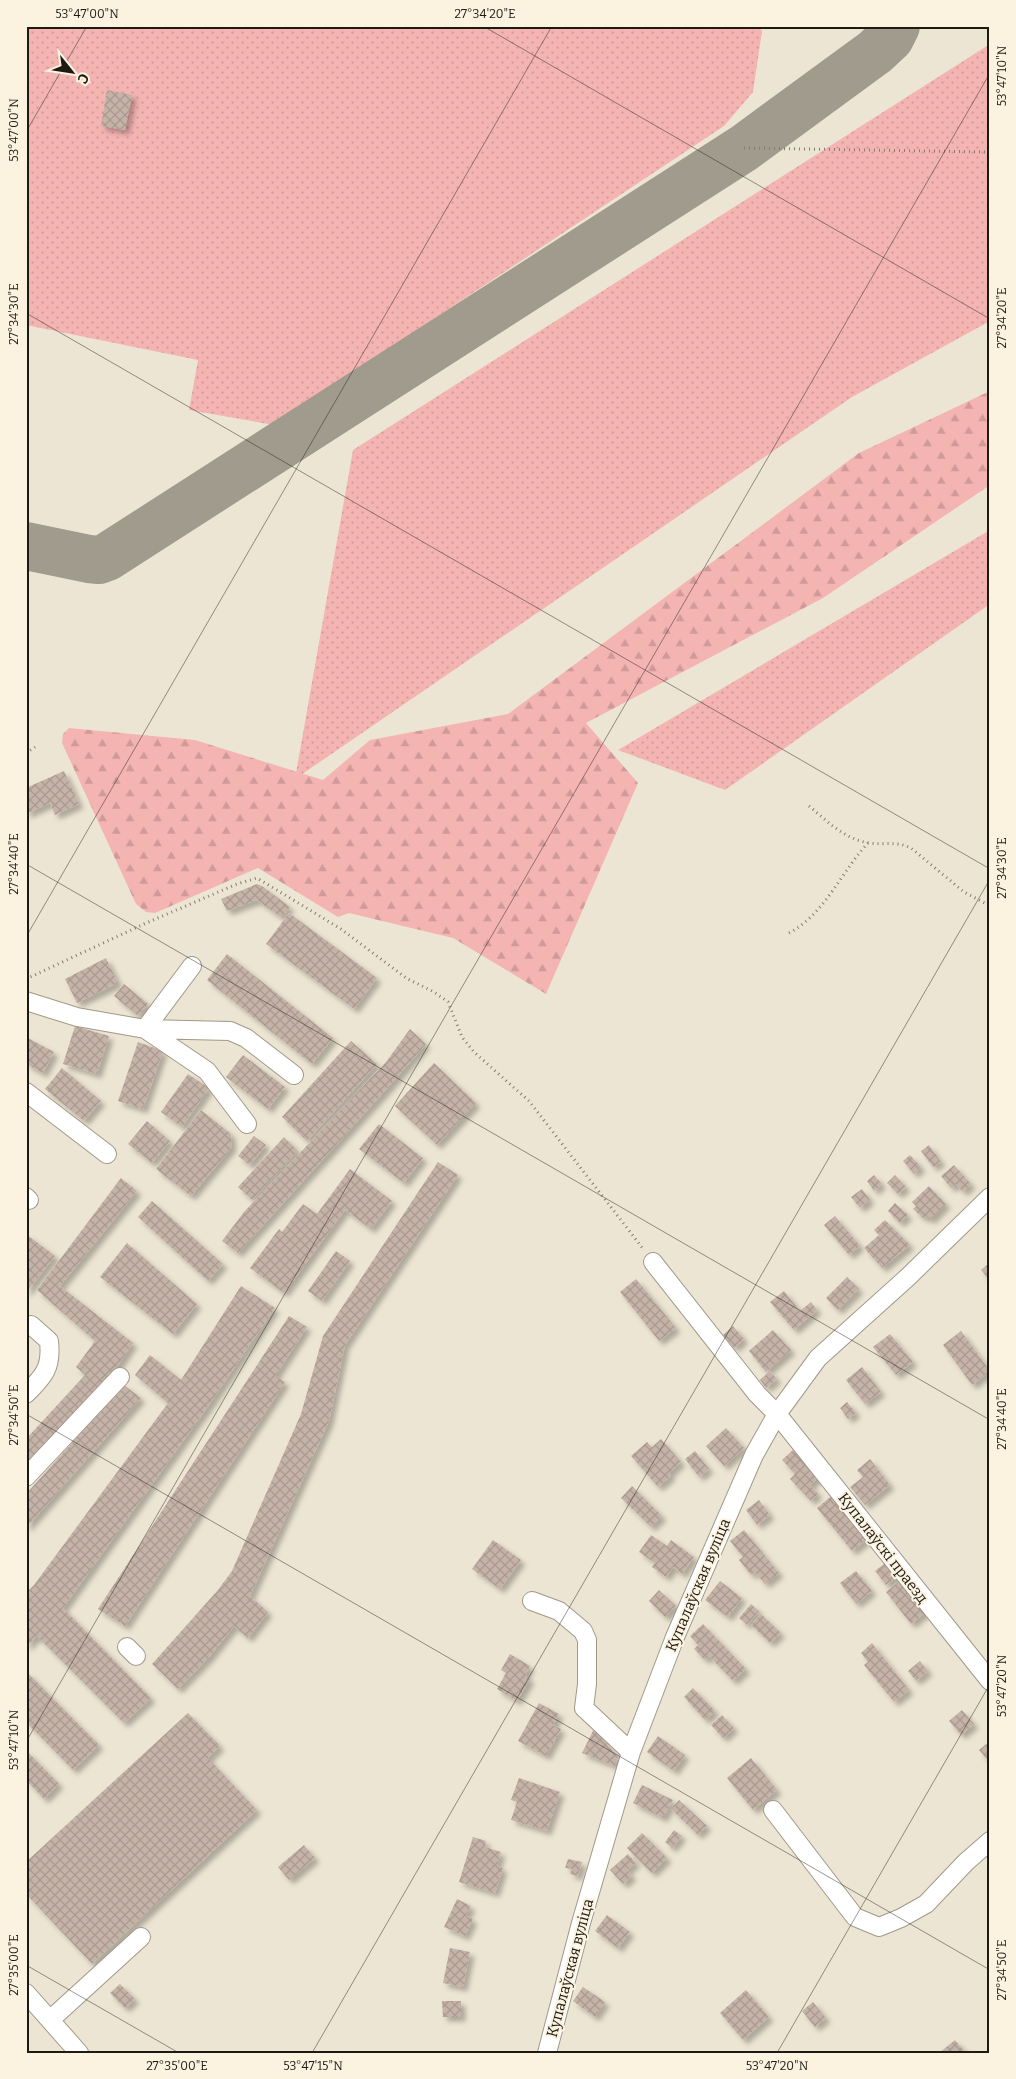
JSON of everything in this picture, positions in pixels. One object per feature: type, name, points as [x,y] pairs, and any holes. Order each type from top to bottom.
[{"type":"street","points":[[145,1029],[192,966]]},
{"type":"street","points":[[26,1001],[77,1017],[145,1029],[230,1031],[246,1038],[294,1075]]},
{"type":"street","points":[[145,1029],[206,1070],[247,1124]]},
{"type":"street","points":[[26,1092],[107,1154]]},
{"type":"street","name":"Купалаўская вуліца","points":[[547,2053],[581,1923],[631,1752],[678,1628],[754,1455],[777,1414],[818,1358],[908,1277],[990,1197]]},
{"type":"street","name":"Купалаўскі праезд","points":[[653,1262],[757,1394],[777,1414],[990,1681]]},
{"type":"street","points":[[26,1394],[43,1378],[50,1358],[49,1341],[31,1325]]},
{"type":"street","points":[[26,1477],[120,1377]]},
{"type":"street","points":[[532,1601],[559,1611],[583,1631],[587,1640],[587,1684],[584,1708],[631,1752]]},
{"type":"street","points":[[772,1810],[855,1917],[879,1927],[901,1918],[926,1904],[966,1862],[990,1841]]},
{"type":"street","points":[[50,2020],[142,1937]]},
{"type":"street","points":[[26,1993],[79,2053]]},
{"type":"path","points":[[744,148],[990,152]]},
{"type":"path","points":[[26,754],[35,747]]},
{"type":"path","points":[[809,806],[842,833],[868,843],[902,844],[911,848],[964,892],[990,906]]},
{"type":"path","points":[[789,934],[804,925],[825,902],[851,861],[868,843]]},
{"type":"path","points":[[26,979],[144,924],[237,884],[257,878],[341,929],[406,978],[434,992],[448,1002],[462,1037],[474,1052],[528,1101],[653,1262]]},
{"type":"green space","points":[[26,26],[758,26],[762,31],[753,92],[724,126],[274,425],[189,410],[198,360],[26,325]]},
{"type":"green space","points":[[990,44],[990,321],[852,397],[295,779],[353,450]]},
{"type":"green space","points":[[990,391],[990,485],[823,598],[586,723],[638,783],[546,994],[453,938],[349,913],[338,917],[258,868],[155,913],[146,912],[136,904],[62,743],[63,734],[69,728],[195,740],[323,780],[370,740],[508,714],[859,453]]},
{"type":"green space","points":[[990,530],[990,604],[725,790],[618,750]]},
{"type":"building","points":[[107,90],[132,95],[125,130],[101,126]]},
{"type":"building","points":[[64,771],[79,804],[55,815],[50,803],[26,814],[26,788]]},
{"type":"building","points":[[257,884],[290,907],[282,918],[257,900],[227,911],[221,899]]},
{"type":"building","points":[[289,913],[377,978],[354,1009],[266,944]]},
{"type":"building","points":[[227,954],[333,1038],[312,1064],[207,980]]},
{"type":"building","points":[[106,958],[118,983],[77,1003],[65,979]]},
{"type":"building","points":[[124,984],[148,1004],[138,1016],[114,996]]},
{"type":"building","points":[[75,1026],[109,1036],[97,1074],[63,1064]]},
{"type":"building","points":[[410,1029],[426,1044],[383,1093],[238,1253],[222,1241],[244,1212],[386,1062]]},
{"type":"building","points":[[26,1037],[54,1052],[43,1073],[26,1064]]},
{"type":"building","points":[[351,1041],[377,1064],[307,1141],[282,1117]]},
{"type":"building","points":[[138,1042],[163,1051],[143,1109],[118,1101]]},
{"type":"building","points":[[243,1055],[285,1087],[268,1109],[226,1077]]},
{"type":"building","points":[[434,1063],[476,1103],[437,1145],[395,1106]]},
{"type":"building","points":[[62,1068],[101,1101],[84,1121],[45,1089]]},
{"type":"building","points":[[188,1074],[209,1088],[182,1127],[161,1112]]},
{"type":"building","points":[[201,1110],[231,1134],[232,1147],[191,1196],[156,1169]]},
{"type":"building","points":[[147,1121],[170,1141],[152,1163],[128,1144]]},
{"type":"building","points":[[379,1124],[423,1158],[404,1183],[359,1149]]},
{"type":"building","points":[[254,1136],[266,1145],[250,1165],[238,1156]]},
{"type":"building","points":[[284,1137],[298,1151],[252,1200],[238,1187]]},
{"type":"building","points":[[929,1145],[941,1162],[933,1167],[921,1151]]},
{"type":"building","points":[[910,1155],[921,1167],[914,1174],[903,1161]]},
{"type":"building","points":[[438,1162],[458,1175],[345,1345],[329,1421],[250,1596],[268,1612],[248,1638],[234,1626],[209,1657],[178,1689],[152,1664],[218,1590],[232,1571],[301,1414],[323,1336]]},
{"type":"building","points":[[954,1165],[971,1184],[963,1192],[956,1184],[951,1188],[941,1176]]},
{"type":"building","points":[[350,1169],[392,1201],[371,1229],[345,1210],[284,1293],[250,1268],[279,1229],[282,1232],[303,1204],[317,1214]]},
{"type":"building","points":[[874,1175],[882,1184],[874,1191],[867,1181]]},
{"type":"building","points":[[895,1175],[906,1187],[898,1194],[887,1183]]},
{"type":"building","points":[[121,1178],[137,1191],[60,1286],[133,1343],[119,1364],[26,1468],[26,1439],[85,1375],[76,1367],[95,1341],[37,1290]]},
{"type":"building","points":[[929,1186],[946,1204],[930,1220],[926,1216],[923,1218],[913,1209],[916,1206],[912,1202]]},
{"type":"building","points":[[862,1189],[870,1200],[860,1208],[851,1197]]},
{"type":"building","points":[[152,1201],[223,1264],[208,1281],[138,1217]]},
{"type":"building","points":[[895,1203],[908,1215],[900,1223],[888,1211]]},
{"type":"building","points":[[835,1216],[860,1246],[849,1255],[824,1225]]},
{"type":"building","points":[[885,1220],[910,1245],[882,1268],[864,1248],[879,1235],[874,1230]]},
{"type":"building","points":[[26,1234],[55,1256],[26,1293]]},
{"type":"building","points":[[127,1243],[197,1304],[173,1334],[100,1277]]},
{"type":"building","points":[[336,1251],[350,1261],[322,1301],[308,1291]]},
{"type":"building","points":[[990,1262],[990,1281],[981,1270]]},
{"type":"building","points":[[847,1277],[859,1289],[838,1310],[826,1298]]},
{"type":"building","points":[[636,1279],[676,1328],[659,1341],[620,1292]]},
{"type":"building","points":[[241,1286],[275,1308],[204,1412],[63,1608],[151,1698],[124,1723],[37,1636],[26,1647],[26,1593],[34,1585],[168,1403],[135,1375],[150,1355],[181,1380]]},
{"type":"building","points":[[784,1291],[800,1311],[811,1302],[817,1310],[794,1330],[770,1302]]},
{"type":"building","points":[[289,1316],[307,1327],[275,1376],[285,1382],[125,1626],[98,1609]]},
{"type":"building","points":[[733,1326],[744,1339],[734,1348],[723,1335]]},
{"type":"building","points":[[773,1330],[791,1350],[766,1372],[749,1351]]},
{"type":"building","points":[[961,1331],[990,1371],[972,1385],[943,1345]]},
{"type":"building","points":[[890,1334],[913,1362],[896,1375],[873,1347]]},
{"type":"building","points":[[862,1367],[881,1392],[865,1404],[846,1380]]},
{"type":"building","points":[[770,1371],[777,1379],[766,1388],[760,1380]]},
{"type":"building","points":[[124,1385],[141,1398],[26,1528],[26,1494]]},
{"type":"building","points":[[847,1402],[856,1413],[848,1419],[840,1408]]},
{"type":"building","points":[[726,1428],[744,1448],[724,1466],[706,1446]]},
{"type":"building","points":[[661,1439],[681,1462],[669,1473],[671,1476],[658,1487],[631,1456],[647,1442],[652,1447]]},
{"type":"building","points":[[795,1448],[821,1475],[810,1485],[818,1494],[811,1501],[790,1479],[795,1474],[782,1460]]},
{"type":"building","points":[[695,1451],[709,1469],[699,1477],[685,1459]]},
{"type":"building","points":[[870,1459],[890,1485],[865,1505],[850,1487],[863,1477],[857,1470]]},
{"type":"building","points":[[632,1486],[662,1516],[651,1527],[621,1498]]},
{"type":"building","points":[[835,1493],[870,1537],[852,1551],[817,1508]]},
{"type":"building","points":[[759,1500],[770,1515],[757,1525],[746,1510]]},
{"type":"building","points":[[744,1530],[779,1573],[765,1584],[755,1572],[751,1575],[739,1560],[743,1557],[730,1541]]},
{"type":"building","points":[[651,1535],[667,1546],[671,1540],[694,1557],[682,1574],[673,1567],[666,1577],[652,1567],[655,1563],[639,1552]]},
{"type":"building","points":[[493,1540],[521,1560],[500,1589],[472,1569]]},
{"type":"building","points":[[889,1560],[900,1575],[886,1585],[875,1571]]},
{"type":"building","points":[[856,1571],[872,1591],[856,1604],[840,1583]]},
{"type":"building","points":[[902,1579],[927,1611],[911,1624],[886,1592]]},
{"type":"building","points":[[720,1581],[742,1598],[728,1617],[705,1600]]},
{"type":"building","points":[[659,1590],[676,1606],[665,1617],[649,1601]]},
{"type":"building","points":[[751,1604],[759,1611],[747,1625],[739,1618]]},
{"type":"building","points":[[761,1614],[781,1633],[770,1643],[751,1625]]},
{"type":"building","points":[[703,1624],[746,1669],[733,1681],[709,1656],[705,1660],[694,1649],[698,1645],[690,1636]]},
{"type":"building","points":[[872,1643],[909,1690],[894,1702],[864,1665],[868,1662],[861,1653]]},
{"type":"building","points":[[510,1654],[530,1666],[525,1676],[530,1679],[517,1701],[497,1689],[506,1673],[501,1670]]},
{"type":"building","points":[[920,1661],[928,1671],[916,1681],[908,1671]]},
{"type":"building","points":[[26,1671],[99,1745],[73,1770],[26,1722]]},
{"type":"building","points":[[693,1688],[715,1711],[705,1720],[684,1697]]},
{"type":"building","points":[[539,1703],[559,1714],[553,1725],[561,1729],[546,1756],[518,1741]]},
{"type":"building","points":[[962,1710],[974,1724],[961,1735],[949,1721]]},
{"type":"building","points":[[188,1713],[220,1746],[208,1758],[257,1810],[92,1964],[26,1894],[26,1862]]},
{"type":"building","points":[[722,1715],[734,1728],[723,1738],[711,1725]]},
{"type":"building","points":[[594,1729],[618,1757],[615,1766],[582,1753]]},
{"type":"building","points":[[658,1736],[685,1755],[674,1771],[647,1752]]},
{"type":"building","points":[[990,1741],[990,1763],[979,1750]]},
{"type":"building","points":[[26,1750],[59,1784],[44,1799],[26,1780]]},
{"type":"building","points":[[751,1758],[777,1790],[753,1810],[727,1778]]},
{"type":"building","points":[[519,1778],[560,1792],[547,1831],[511,1820],[517,1802],[511,1800]]},
{"type":"building","points":[[642,1785],[673,1800],[663,1818],[633,1803]]},
{"type":"building","points":[[679,1800],[707,1826],[698,1835],[671,1809]]},
{"type":"building","points":[[674,1830],[682,1836],[672,1848],[665,1842]]},
{"type":"building","points":[[642,1833],[667,1858],[652,1873],[627,1848]]},
{"type":"building","points":[[473,1837],[486,1841],[485,1847],[501,1852],[497,1866],[503,1868],[495,1893],[459,1882]]},
{"type":"building","points":[[304,1845],[315,1858],[289,1880],[278,1867]]},
{"type":"building","points":[[628,1854],[636,1863],[627,1870],[632,1876],[623,1884],[610,1870]]},
{"type":"building","points":[[568,1859],[582,1862],[578,1876],[570,1874],[572,1869],[565,1868]]},
{"type":"building","points":[[457,1899],[471,1906],[466,1916],[473,1919],[465,1936],[444,1927]]},
{"type":"building","points":[[607,1915],[630,1932],[618,1948],[595,1931]]},
{"type":"building","points":[[450,1948],[470,1952],[463,1987],[443,1983]]},
{"type":"building","points":[[120,1984],[135,1999],[125,2008],[110,1993]]},
{"type":"building","points":[[583,1987],[605,2002],[595,2017],[573,2001]]},
{"type":"building","points":[[746,1990],[769,2017],[743,2040],[720,2013]]},
{"type":"building","points":[[442,2001],[461,2001],[461,2017],[443,2017]]},
{"type":"building","points":[[813,2002],[826,2018],[815,2027],[802,2011]]},
{"type":"building","points":[[955,2040],[966,2053],[939,2053]]},
{"type":"taxiway","points":[[26,546],[89,559],[99,560],[107,557],[744,148],[875,52],[890,38],[896,26]]}]
